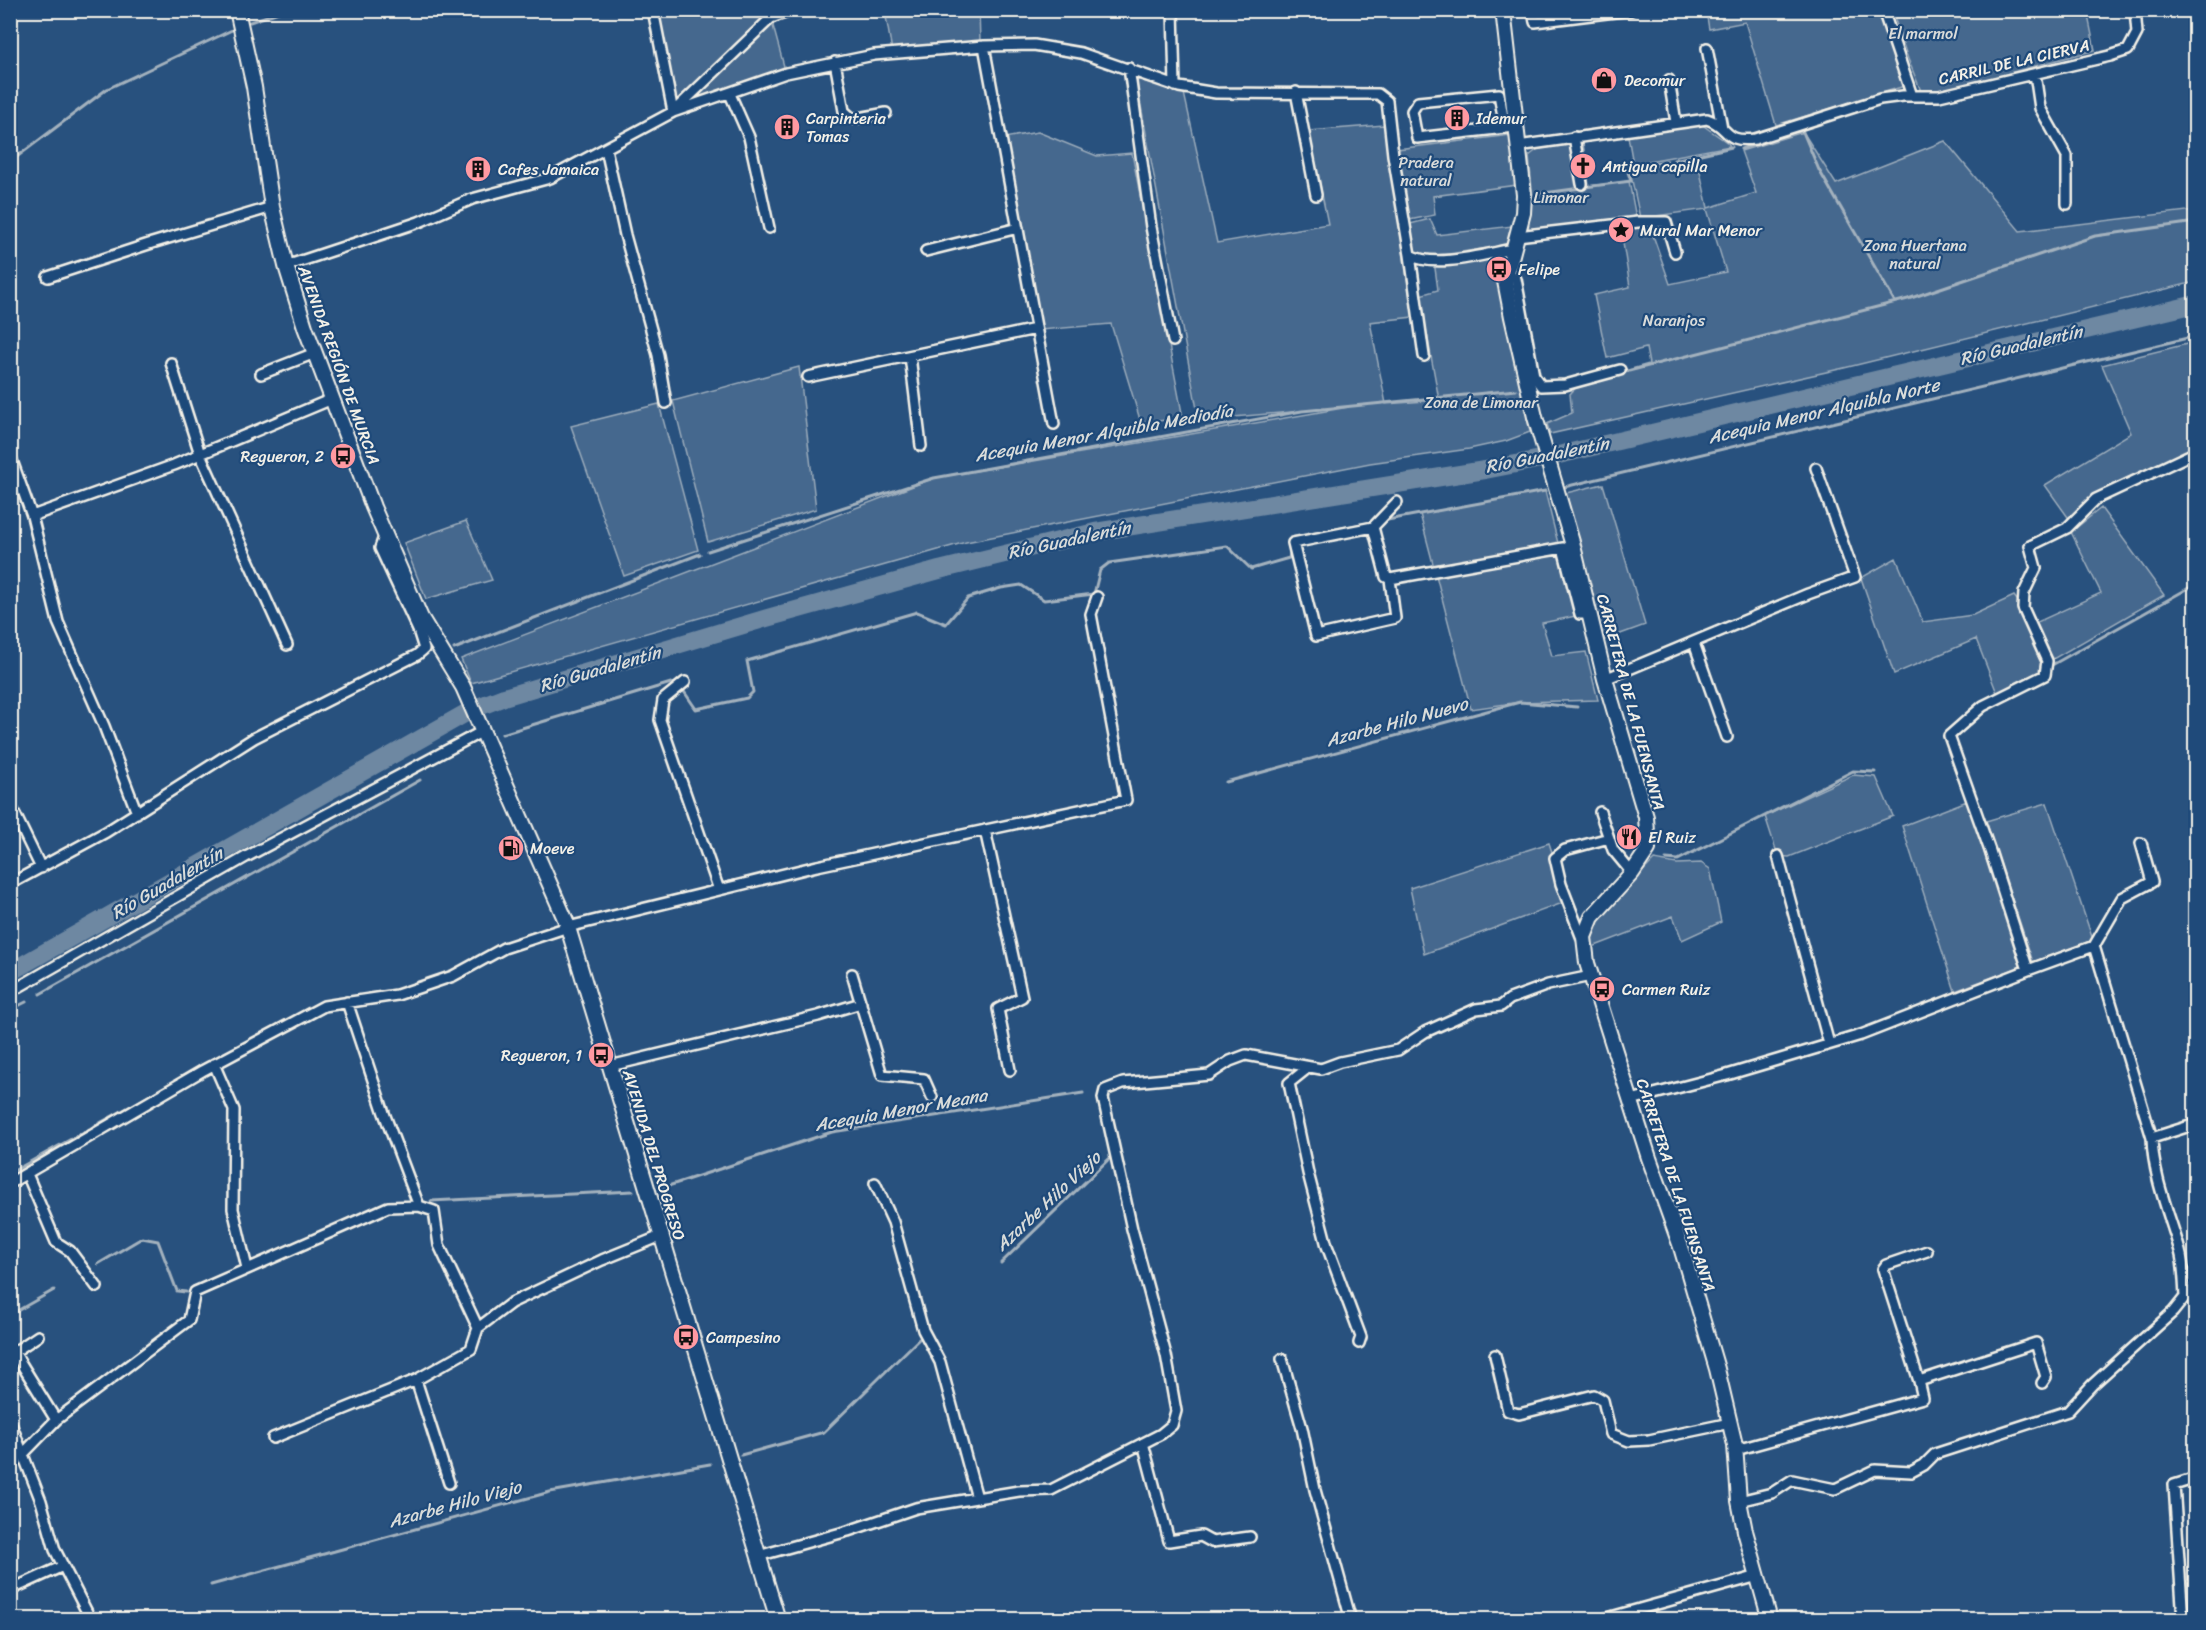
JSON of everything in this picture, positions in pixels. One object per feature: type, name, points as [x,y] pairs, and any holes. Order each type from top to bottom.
[{"type":"main road","name":"AVENIDA REGIÓN DE MURCIA","points":[[237,10],[254,87],[272,207],[286,267],[315,353],[420,618],[463,687],[473,709]]},
{"type":"main road","name":"CARRETERA DE LA FUENSANTA","points":[[1503,10],[1510,127],[1518,146],[1524,195],[1505,281],[1535,417],[1572,542],[1605,679],[1646,817],[1648,849],[1632,873],[1592,917],[1584,937],[1587,963],[1681,1247],[1717,1369],[1736,1450],[1745,1531],[1770,1620]]},
{"type":"main road","name":"AVENIDA DEL PROGRESO","points":[[473,709],[568,927],[778,1620]]},
{"type":"street","points":[[653,10],[673,112]]},
{"type":"street","points":[[673,112],[771,18],[795,10]]},
{"type":"street","points":[[1173,10],[1175,86]]},
{"type":"street","points":[[1535,11],[1535,22],[1631,10]]},
{"type":"street","points":[[1883,10],[1912,96]]},
{"type":"street","name":"CARRIL DE LA CIERVA","points":[[1518,146],[1707,119],[1715,122],[1730,137],[1742,141],[1755,139],[1880,99],[1939,96],[2128,50],[2137,33],[2135,10]]},
{"type":"street","points":[[286,267],[419,222],[472,199],[550,178],[673,112],[786,73],[874,55],[984,46],[1034,45],[1081,53],[1175,86],[1216,93],[1378,94],[1387,101],[1393,155],[1424,356]]},
{"type":"street","points":[[984,46],[1054,424]]},
{"type":"street","points":[[1707,48],[1722,128]]},
{"type":"street","points":[[835,62],[844,111],[853,119],[886,113]]},
{"type":"street","points":[[1129,68],[1151,227],[1173,341]]},
{"type":"street","points":[[2035,74],[2040,108],[2067,156],[2067,204]]},
{"type":"street","points":[[1669,80],[1676,122]]},
{"type":"street","points":[[1296,92],[1316,195]]},
{"type":"street","points":[[730,94],[749,137],[769,228]]},
{"type":"street","points":[[1499,94],[1510,127],[1417,138],[1412,111],[1418,102],[1499,94]]},
{"type":"street","points":[[1574,137],[1582,184]]},
{"type":"street","points":[[606,149],[625,235],[658,355],[666,403]]},
{"type":"street","points":[[48,277],[272,207]]},
{"type":"street","points":[[1410,255],[1419,260],[1436,261],[1515,243],[1638,222],[1666,222],[1675,252]]},
{"type":"street","points":[[926,251],[1018,228]]},
{"type":"street","points":[[1507,273],[1516,279],[1534,376],[1541,386],[1565,385],[1620,370]]},
{"type":"street","points":[[807,377],[1036,329]]},
{"type":"street","points":[[261,374],[315,353]]},
{"type":"street","points":[[910,356],[921,446]]},
{"type":"street","points":[[171,363],[200,454],[287,645]]},
{"type":"street","points":[[32,516],[200,454],[332,399]]},
{"type":"street","points":[[2028,970],[1990,851],[1949,736],[1983,706],[2045,675],[2048,661],[2023,608],[2024,593],[2036,568],[2030,546],[2067,528],[2096,499],[2196,452]]},
{"type":"street","points":[[10,455],[32,516],[58,622],[104,726],[136,813]]},
{"type":"street","points":[[1605,679],[1808,594],[1855,577],[1816,468]]},
{"type":"street","points":[[1372,526],[1386,577],[1390,579],[1395,618],[1316,636],[1293,543],[1372,526],[1397,502]]},
{"type":"street","points":[[10,884],[106,832],[254,738],[409,659],[424,649],[418,630],[380,548],[385,534]]},
{"type":"street","points":[[1390,579],[1563,548],[1580,614],[1589,614]]},
{"type":"street","points":[[10,1183],[214,1064],[324,1006],[397,995],[453,976],[504,948],[568,927],[817,866],[1126,800],[1091,614],[1097,597]]},
{"type":"street","points":[[1694,643],[1727,737]]},
{"type":"street","points":[[685,682],[663,700],[660,720],[719,890]]},
{"type":"street","points":[[10,992],[246,857],[483,730]]},
{"type":"street","points":[[10,804],[40,868]]},
{"type":"street","points":[[1600,812],[1613,850],[1632,873]]},
{"type":"street","points":[[985,830],[1022,997],[998,1009],[1010,1070]]},
{"type":"street","points":[[1585,946],[1561,884],[1555,858],[1565,850],[1609,838]]},
{"type":"street","points":[[1631,1100],[1727,1075],[1861,1035],[2094,946],[2122,898],[2152,882],[2141,843]]},
{"type":"street","points":[[1778,856],[1829,1044]]},
{"type":"street","points":[[1740,1501],[1772,1493],[1792,1480],[1835,1489],[1875,1470],[1911,1472],[1924,1465],[1935,1454],[2068,1411],[2092,1385],[2190,1297],[2152,1156],[2152,1138],[2094,946]]},
{"type":"street","points":[[852,974],[882,1075],[924,1079],[932,1096]]},
{"type":"street","points":[[758,1556],[848,1531],[916,1508],[1019,1491],[1051,1490],[1161,1434],[1172,1425],[1176,1412],[1166,1355],[1132,1229],[1103,1098],[1105,1090],[1123,1083],[1209,1075],[1230,1061],[1246,1055],[1321,1069],[1340,1062],[1398,1050],[1425,1032],[1476,1009],[1501,1006],[1510,999],[1548,985],[1591,976]]},
{"type":"street","points":[[347,1002],[384,1113],[419,1206]]},
{"type":"street","points":[[610,1066],[818,1016],[861,1003]]},
{"type":"street","points":[[214,1064],[234,1110],[233,1209],[247,1268]]},
{"type":"street","points":[[1309,1067],[1290,1083],[1313,1194],[1327,1246],[1361,1337],[1359,1343]]},
{"type":"street","points":[[2152,1138],[2196,1124]]},
{"type":"street","points":[[27,1174],[56,1242],[70,1251],[97,1287]]},
{"type":"street","points":[[875,1183],[893,1222],[923,1330],[940,1362],[977,1498]]},
{"type":"street","points":[[23,1454],[56,1420],[189,1320],[195,1292],[388,1207],[419,1206],[434,1211],[439,1245],[478,1328]]},
{"type":"street","points":[[273,1438],[416,1380],[471,1349],[478,1328],[511,1303],[602,1260],[662,1236]]},
{"type":"street","points":[[1736,1450],[1923,1398],[1883,1269],[1886,1265],[1927,1251]]},
{"type":"street","points":[[38,1336],[14,1352],[56,1420]]},
{"type":"street","points":[[1919,1381],[2036,1343],[2046,1377],[2042,1383]]},
{"type":"street","points":[[1495,1355],[1508,1411],[1519,1414],[1594,1395],[1603,1400],[1611,1434],[1629,1441],[1649,1440],[1730,1423]]},
{"type":"street","points":[[1282,1359],[1351,1620]]},
{"type":"street","points":[[416,1380],[449,1483]]},
{"type":"street","points":[[10,1421],[40,1501],[55,1550],[91,1620]]},
{"type":"street","points":[[1143,1443],[1169,1541],[1201,1536],[1212,1542],[1250,1536]]},
{"type":"street","points":[[2183,1620],[2174,1485],[2196,1478]]},
{"type":"street","points":[[10,1590],[63,1566]]},
{"type":"street","points":[[1600,1620],[1758,1576]]},
{"type":"green space","points":[[657,11],[769,11],[785,70],[676,108]]},
{"type":"green space","points":[[885,11],[979,11],[980,41],[892,51]]},
{"type":"green space","points":[[1706,11],[1880,11],[1908,85],[1776,125],[1745,22],[1709,29]]},
{"type":"green space","name":"El marmol","points":[[1892,11],[2087,11],[2095,50],[1923,96]]},
{"type":"green space","name":"Zona de Limonar","points":[[1136,79],[1184,93],[1217,243],[1328,224],[1309,131],[1384,125],[1413,317],[1370,322],[1386,404],[1439,400],[1420,295],[1438,290],[1434,261],[1503,257],[1501,286],[1530,432],[1506,441],[1469,449],[1370,463],[966,542],[471,683],[461,659],[934,478],[1349,407],[1199,420]]},
{"type":"green space","points":[[1701,124],[1730,146],[1633,164],[1628,136]]},
{"type":"green space","points":[[1038,132],[1097,156],[1132,153],[1183,418],[1141,423],[1111,324],[1040,330],[1004,138]]},
{"type":"green space","name":"Zona Huertana natural","points":[[1803,132],[1836,184],[1945,141],[2020,231],[2195,210],[2195,282],[1844,368],[1550,434],[1547,424],[1572,413],[1570,394],[1579,384],[1649,364],[1646,348],[1607,358],[1594,295],[1630,287],[1621,230],[1648,221],[1670,284],[1726,272],[1707,209],[1640,218],[1630,171],[1697,158],[1708,208],[1756,193],[1741,151]]},
{"type":"green space","name":"Pradera natural","points":[[1511,135],[1517,185],[1433,196],[1435,215],[1409,220],[1397,149]]},
{"type":"green space","name":"Limonar","points":[[1583,143],[1589,186],[1629,181],[1636,218],[1528,233],[1532,190],[1529,156],[1538,149]]},
{"type":"green space","points":[[1430,219],[1437,235],[1512,226],[1508,245],[1429,257],[1413,250],[1410,224]]},
{"type":"green space","points":[[2195,342],[2195,451],[2070,520],[2045,485],[2131,433],[2102,365]]},
{"type":"green space","points":[[799,367],[816,509],[708,542],[673,401]]},
{"type":"green space","points":[[659,404],[698,550],[624,576],[571,426]]},
{"type":"green space","points":[[1603,484],[1645,625],[1604,640],[1566,493]]},
{"type":"green space","points":[[1545,491],[1576,616],[1542,623],[1552,656],[1586,652],[1598,700],[1520,702],[1471,709],[1420,514]]},
{"type":"green space","points":[[2101,508],[2164,595],[2053,659],[2035,623],[2101,593],[2071,532]]},
{"type":"green space","points":[[466,521],[492,580],[426,599],[404,543]]},
{"type":"green space","points":[[1896,558],[1923,622],[1973,615],[2014,596],[2023,608],[2047,661],[2045,675],[1999,698],[1976,639],[1894,674],[1861,578]]},
{"type":"green space","points":[[1853,775],[1876,777],[1893,816],[1789,857],[1778,856],[1765,816]]},
{"type":"green space","points":[[1967,801],[2022,966],[1955,991],[1902,826]]},
{"type":"green space","points":[[2047,803],[2093,940],[2033,962],[1986,821]]},
{"type":"green space","points":[[1549,843],[1568,901],[1424,954],[1410,888]]},
{"type":"green space","points":[[1654,860],[1677,864],[1701,863],[1710,869],[1721,922],[1682,940],[1673,916],[1590,948],[1595,927],[1607,908]]},
{"type":"waterway","points":[[250,22],[284,10]]},
{"type":"waterway","points":[[10,162],[107,89],[232,30]]},
{"type":"waterway","points":[[1741,149],[1795,132],[1803,132],[1819,170],[1895,302]]},
{"type":"waterway","points":[[1674,160],[1732,147]]},
{"type":"waterway","points":[[1585,187],[1631,181],[1628,172],[1636,166],[1667,161]]},
{"type":"waterway","points":[[1537,194],[1581,188]]},
{"type":"waterway","name":"Acequia Menor Alquibla Mediodía","points":[[1621,373],[1908,299],[2095,236],[2196,222]]},
{"type":"waterway","name":"Río Guadalentín","points":[[10,972],[473,709],[504,697],[767,618],[939,570],[1095,532],[1485,470],[1546,458],[2196,304]]},
{"type":"waterway","name":"Acequia Menor Alquibla Norte","points":[[1564,487],[2196,336]]},
{"type":"waterway","name":"Acequia Menor Alquibla Mediodía","points":[[708,551],[934,478],[1302,411],[1516,390]]},
{"type":"waterway","name":"Acequia Menor Alquibla Norte","points":[[1382,521],[1545,491]]},
{"type":"waterway","name":"Acequia Menor Alquibla Norte","points":[[1292,542],[1294,537],[1373,522]]},
{"type":"waterway","name":"Acequia Menor Alquibla Norte","points":[[683,690],[696,709],[747,698],[753,692],[747,661],[917,612],[946,624],[968,598],[1001,588],[1021,585],[1044,600],[1094,594],[1100,570],[1109,563],[1227,546],[1251,569],[1289,558],[1291,548]]},
{"type":"waterway","name":"Acequia Menor Alquibla Mediodía","points":[[454,649],[700,554]]},
{"type":"waterway","name":"Azarbe Hilo Nuevo","points":[[2052,665],[2196,584]]},
{"type":"waterway","name":"Acequia Menor Alquibla Norte","points":[[502,734],[671,683],[676,685]]},
{"type":"waterway","name":"Azarbe Hilo Nuevo","points":[[1226,782],[1520,702],[1577,707]]},
{"type":"waterway","name":"Azarbe Hilo Nuevo","points":[[1666,859],[1678,860],[1853,771],[1875,772]]},
{"type":"waterway","name":"Acequia Menor Alquibla Norte","points":[[40,994],[420,780]]},
{"type":"waterway","name":"Acequia Menor Alquibla Norte","points":[[10,1010],[26,1002]]},
{"type":"waterway","name":"Azarbe Hilo Nuevo","points":[[10,1173],[163,1088]]},
{"type":"waterway","name":"Acequia Menor Meana","points":[[659,1189],[832,1132],[1083,1093]]},
{"type":"waterway","name":"Azarbe Hilo Viejo","points":[[1001,1263],[1110,1158],[1114,1158]]},
{"type":"waterway","name":"Acequia Menor Meana","points":[[431,1201],[633,1191]]},
{"type":"waterway","name":"Acequia Menor Meana","points":[[98,1264],[142,1238],[158,1241],[177,1291],[186,1292]]},
{"type":"waterway","name":"Acequia Menor Meana","points":[[10,1315],[54,1290]]},
{"type":"waterway","name":"Azarbe Hilo Viejo","points":[[741,1455],[824,1432],[919,1339]]},
{"type":"waterway","name":"Azarbe Hilo Viejo","points":[[211,1585],[550,1492],[710,1464]]},
{"type":"place","name":"Decomur","points":[[1604,80]]},
{"type":"place","name":"Idemur","points":[[1457,118]]},
{"type":"place","name":"Carpinteria Tomas","points":[[787,127]]},
{"type":"place","name":"Antigua capilla","points":[[1583,166]]},
{"type":"place","name":"Cafes Jamaica","points":[[478,169]]},
{"type":"place","name":"Mural Mar Menor","points":[[1621,230]]},
{"type":"place","name":"Felipe","points":[[1499,269]]},
{"type":"place","name":"Regueron, 2","points":[[343,456]]},
{"type":"place","name":"El Ruiz","points":[[1629,837]]},
{"type":"place","name":"Moeve","points":[[511,848]]},
{"type":"place","name":"Carmen Ruiz","points":[[1602,989]]},
{"type":"place","name":"Regueron, 1","points":[[601,1055]]},
{"type":"place","name":"Campesino","points":[[686,1337]]},
{"type":"park label","name":"Naranjos","points":[[1674,320]]}]
